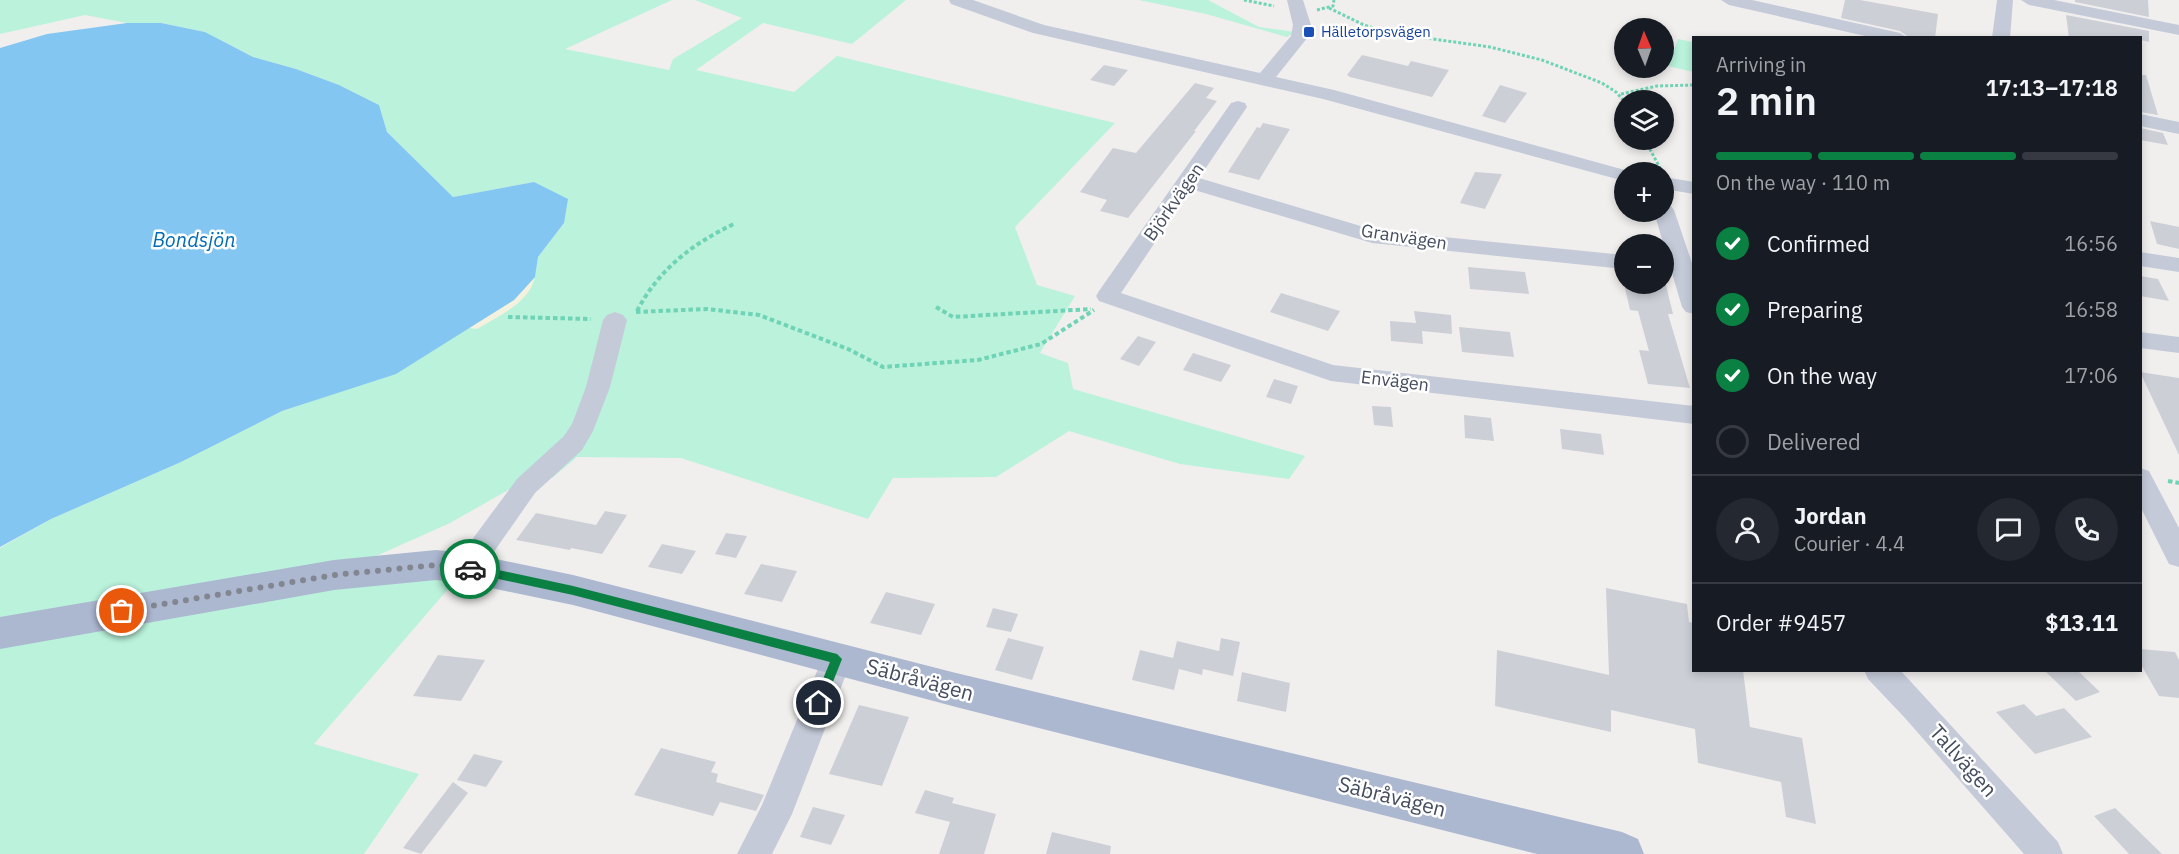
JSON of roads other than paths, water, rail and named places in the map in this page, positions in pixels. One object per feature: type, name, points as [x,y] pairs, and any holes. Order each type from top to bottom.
[{"type":"main road","name":"Säbråvägen","points":[[2,635],[334,575],[436,565],[467,568],[573,591],[837,659],[1623,854]]},
{"type":"street","points":[[957,0],[1039,28],[1384,108],[1614,172]]},
{"type":"street","points":[[1263,81],[1299,37],[1301,30],[1295,0]]},
{"type":"street","points":[[1729,0],[1891,36]]},
{"type":"street","points":[[2001,36],[2005,0]]},
{"type":"street","points":[[2029,0],[2179,30]]},
{"type":"street","name":"Björkvägen","points":[[1101,303],[1189,182],[1238,108]]},
{"type":"street","points":[[2142,120],[2179,128]]},
{"type":"street","name":"Granvägen","points":[[1189,182],[1372,236],[1614,261]]},
{"type":"street","points":[[1674,185],[1692,188]]},
{"type":"street","points":[[2142,259],[2179,265]]},
{"type":"street","points":[[1674,271],[1692,303]]},
{"type":"street","name":"Envägen","points":[[1101,303],[1331,373],[1692,415]]},
{"type":"street","points":[[467,568],[526,486],[573,443],[584,425],[626,315]]},
{"type":"street","points":[[2142,340],[2179,345]]},
{"type":"street","points":[[2142,482],[2179,556]]},
{"type":"street","points":[[754,854],[775,814],[837,659]]},
{"type":"street","name":"Tallvägen","points":[[1881,672],[2046,854]]},
{"type":"water","name":"Bondsjön","points":[[127,23],[161,23],[205,32],[253,57],[296,69],[339,85],[379,105],[387,132],[453,197],[534,182],[568,199],[564,223],[538,257],[535,277],[514,300],[396,374],[282,411],[181,462],[51,519],[0,547],[0,48],[47,34]]},
{"type":"place","name":"Hälletorpsvägen","points":[[1309,32]]}]
